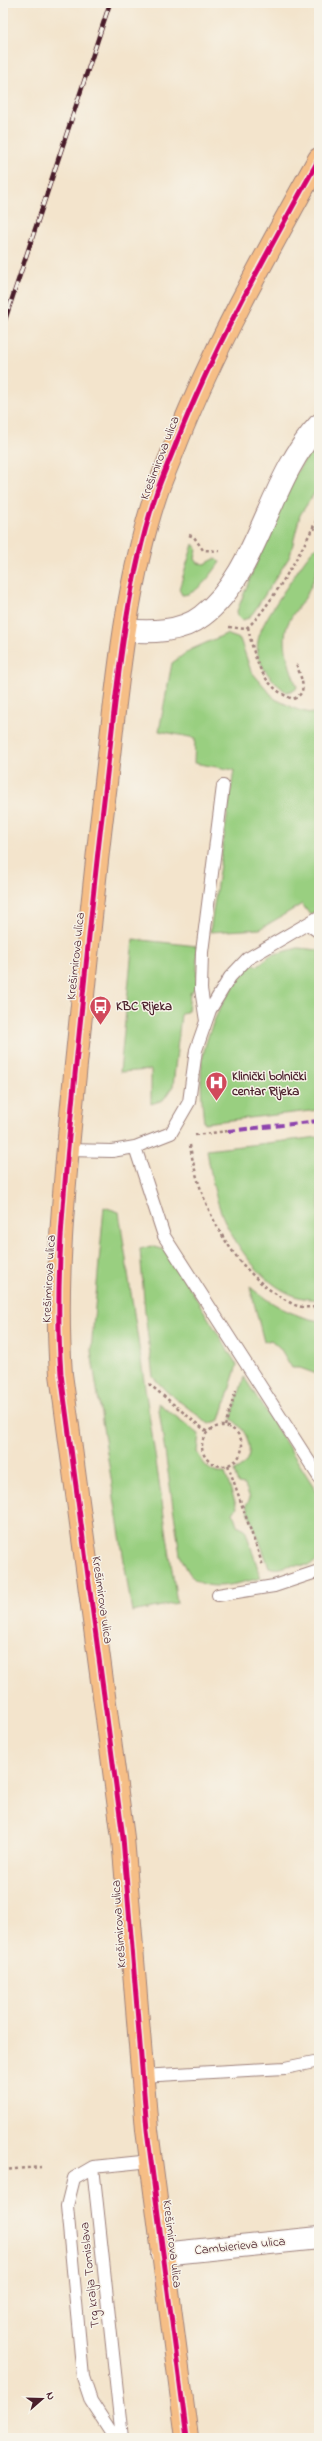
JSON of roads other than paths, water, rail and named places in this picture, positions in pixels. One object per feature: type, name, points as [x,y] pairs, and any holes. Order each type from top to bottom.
[{"type":"main road","name":"Krešimirova ulica","points":[[187,2438],[150,2161],[123,1838],[61,1374],[58,1334],[59,1294],[68,1150],[94,884],[126,630],[138,566],[156,495],[198,388],[263,260],[319,159]]},
{"type":"street","points":[[126,630],[147,631],[179,626],[201,617],[216,603],[238,574],[290,462],[319,425]]},
{"type":"street","name":"Cambierieva ulica","points":[[162,2254],[319,2238]]},
{"type":"lane","points":[[206,1022],[200,989],[202,952],[223,786]]},
{"type":"lane","points":[[68,1150],[112,1151],[135,1147],[171,1134],[190,1102],[196,1050],[210,1010],[230,977],[248,959],[319,917]]},
{"type":"lane","points":[[308,924],[319,932]]},
{"type":"lane","points":[[135,1147],[164,1236],[319,1477]]},
{"type":"lane","points":[[218,1595],[270,1586],[319,1571]]},
{"type":"lane","points":[[142,2076],[284,2068],[319,2061]]},
{"type":"lane","points":[[116,2438],[91,2401],[83,2378],[68,2206],[74,2178],[81,2172],[93,2167],[150,2161]]},
{"type":"lane","name":"Trg kralja Tomislava","points":[[93,2167],[122,2438]]},
{"type":"railway","points":[[3,326],[110,3]]},
{"type":"place","name":"KBC Rijeka","points":[[101,1026]]},
{"type":"place","name":"Klinički bolnički centar Rijeka","points":[[217,1102]]}]
